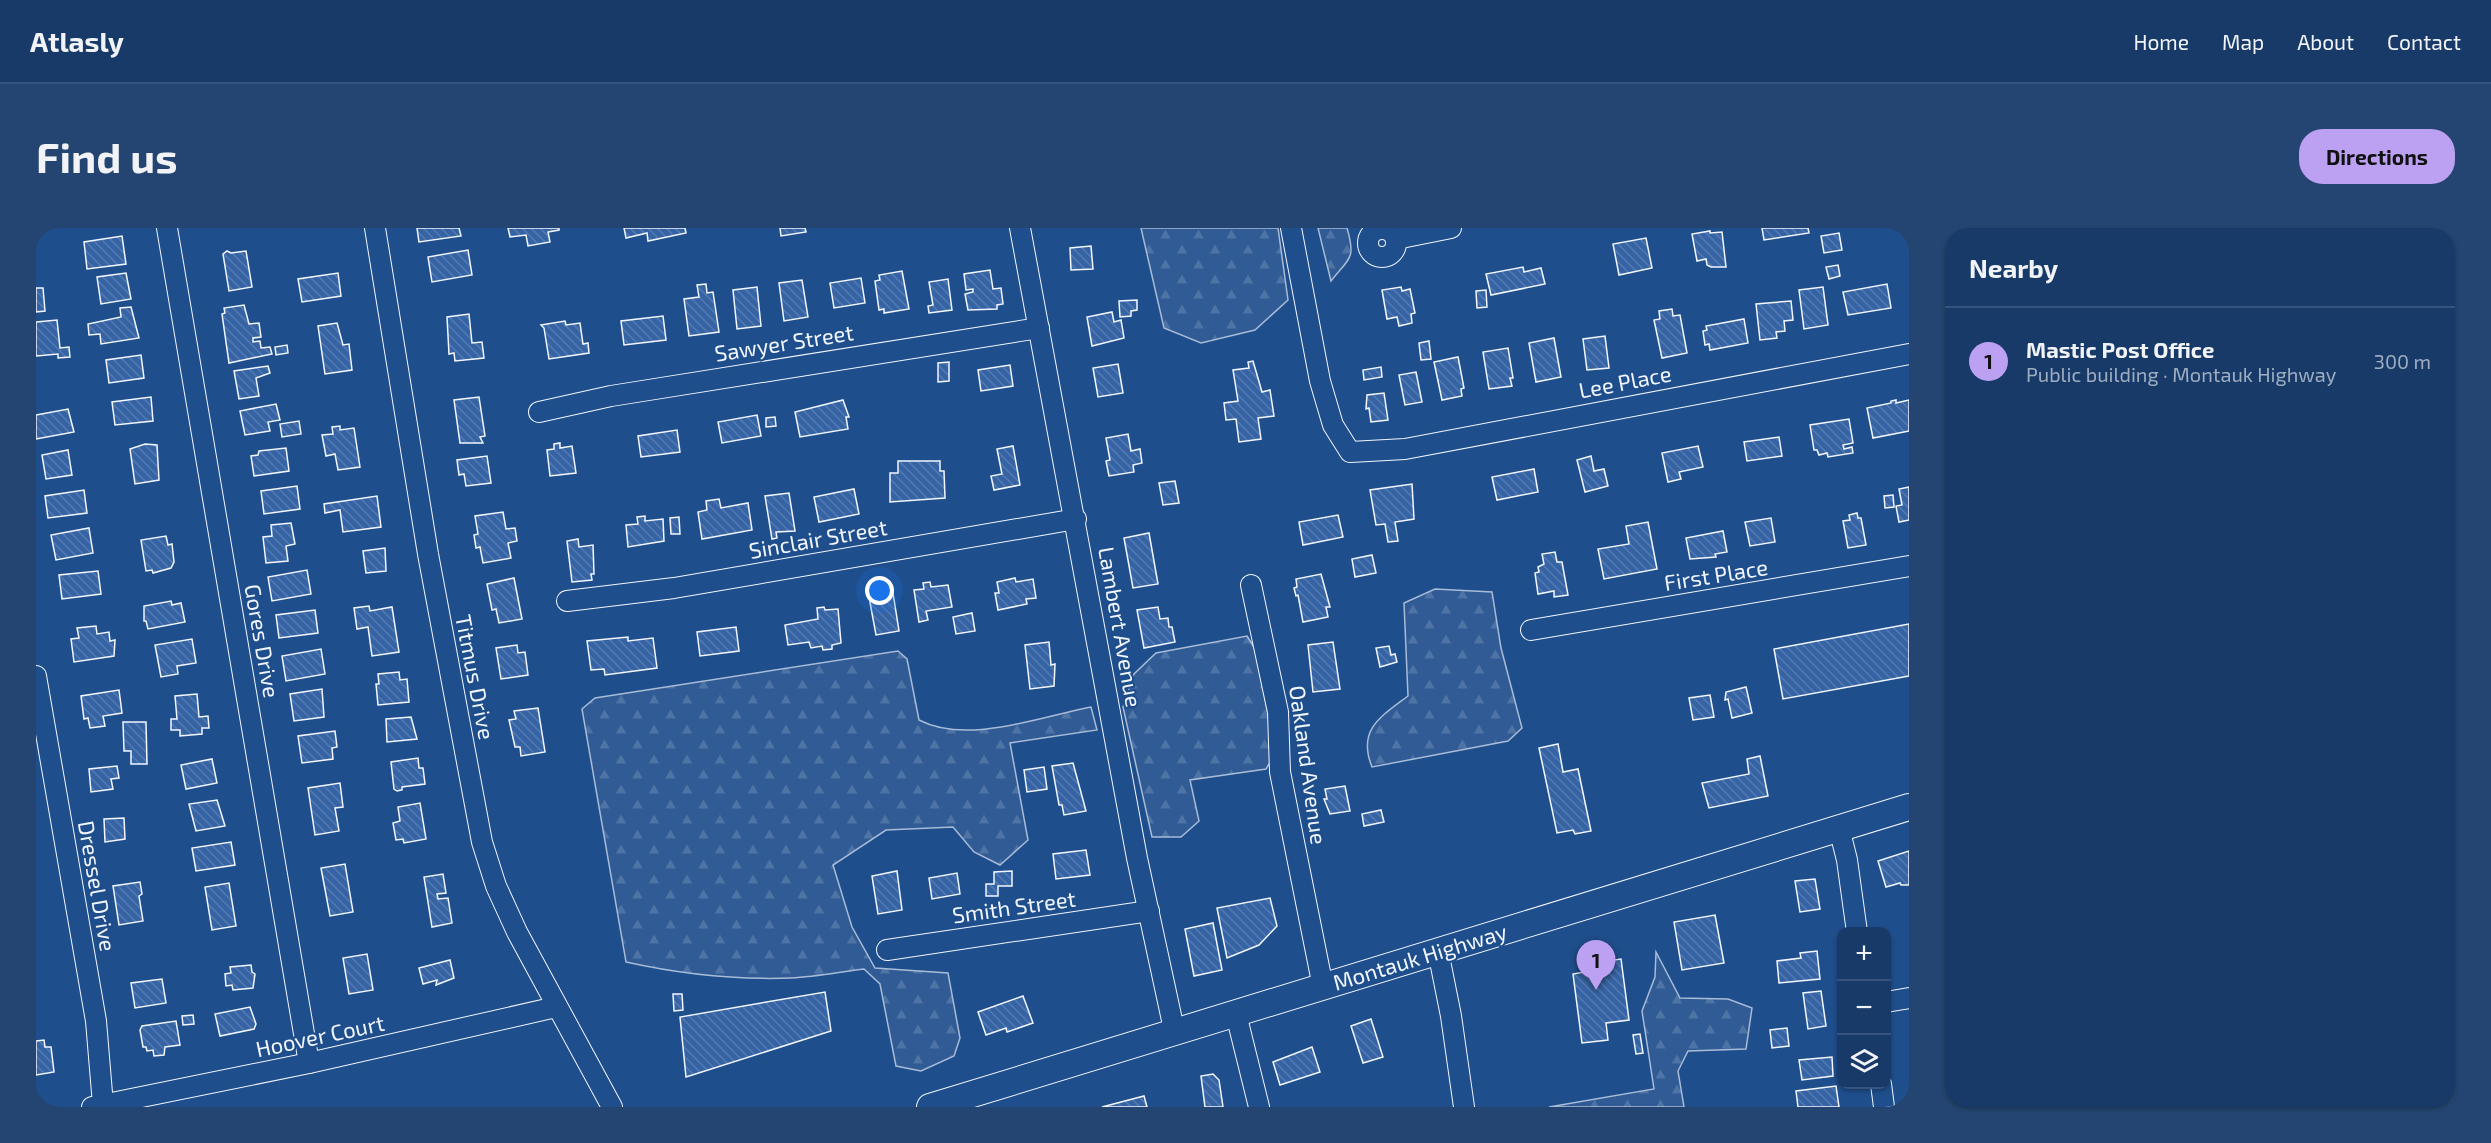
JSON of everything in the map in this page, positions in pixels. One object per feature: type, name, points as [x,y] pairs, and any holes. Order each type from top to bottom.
[{"type":"main road","name":"Montauk Highway","points":[[930,1107],[1051,1069],[1175,1034],[1909,807]]},
{"type":"street","name":"Gores Drive","points":[[167,228],[309,1063]]},
{"type":"street","name":"Titmus Drive","points":[[375,228],[428,554],[482,842],[496,886],[517,932],[556,1007],[585,1053],[612,1107]]},
{"type":"street","name":"Lambert Avenue","points":[[1020,228],[1149,911],[1175,1034]]},
{"type":"street","name":"Lee Place","points":[[1291,228],[1320,381],[1333,425],[1350,452],[1405,449],[1909,354]]},
{"type":"street","points":[[1396,239],[1451,228]]},
{"type":"street","name":"Sawyer Street","points":[[538,412],[611,396],[1039,328]]},
{"type":"street","name":"Sinclair Street","points":[[567,601],[674,588],[1076,519]]},
{"type":"street","name":"First Place","points":[[1531,630],[1909,566]]},
{"type":"street","name":"Oakland Avenue","points":[[1251,585],[1275,694],[1281,739],[1280,772],[1323,987]]},
{"type":"street","name":"Dressel Drive","points":[[36,676],[96,1021],[98,1106]]},
{"type":"street","points":[[1839,828],[1856,927]]},
{"type":"street","name":"Smith Street","points":[[886,950],[1149,911]]},
{"type":"street","points":[[1438,951],[1446,984],[1464,1107]]},
{"type":"street","points":[[1891,1001],[1909,998]]},
{"type":"street","name":"Hoover Court","points":[[98,1106],[309,1063],[556,1007]]},
{"type":"street","points":[[1236,1014],[1259,1107]]},
{"type":"street","points":[[1882,1089],[1884,1107]]},
{"type":"green space","points":[[1141,228],[1278,228],[1288,300],[1255,330],[1201,343],[1164,328]]},
{"type":"green space","points":[[1318,228],[1347,228],[1350,238],[1350,257],[1331,281]]},
{"type":"green space","points":[[1435,589],[1492,592],[1501,648],[1522,728],[1508,741],[1372,767],[1367,743],[1369,734],[1380,718],[1408,696],[1404,603]]},
{"type":"green space","points":[[1247,636],[1257,652],[1275,754],[1266,769],[1190,780],[1199,821],[1181,837],[1152,837],[1123,707],[1134,674],[1156,653]]},
{"type":"green space","points":[[898,651],[907,659],[919,720],[938,727],[981,730],[1091,707],[1097,730],[1010,743],[1028,840],[1000,865],[974,852],[953,827],[886,830],[833,865],[852,927],[875,968],[948,973],[960,1038],[954,1056],[921,1071],[896,1066],[880,984],[864,969],[818,976],[749,978],[687,973],[626,962],[582,709],[595,698]]},
{"type":"green space","points":[[1656,952],[1680,998],[1728,999],[1752,1008],[1746,1049],[1688,1051],[1678,1071],[1684,1107],[1549,1107],[1654,1089],[1642,1011],[1655,977]]},
{"type":"building","points":[[417,228],[459,228],[461,236],[419,242]]},
{"type":"building","points":[[508,228],[559,228],[559,230],[548,232],[550,242],[528,246],[526,235],[510,237]]},
{"type":"building","points":[[624,228],[685,228],[686,233],[648,241],[647,233],[626,238]]},
{"type":"building","points":[[780,228],[805,228],[806,232],[781,236]]},
{"type":"building","points":[[1762,228],[1808,228],[1809,233],[1764,240]]},
{"type":"building","points":[[1710,231],[1710,233],[1722,232],[1726,267],[1711,267],[1707,265],[1706,259],[1697,261],[1692,234]]},
{"type":"building","points":[[1839,233],[1842,250],[1824,253],[1821,236]]},
{"type":"building","points":[[122,236],[126,264],[87,269],[84,242]]},
{"type":"building","points":[[1646,238],[1652,268],[1619,275],[1613,244]]},
{"type":"building","points":[[1091,246],[1093,269],[1071,270],[1070,248]]},
{"type":"building","points":[[468,250],[472,275],[432,282],[428,257]]},
{"type":"building","points":[[227,251],[231,253],[246,251],[252,287],[229,291],[223,254]]},
{"type":"building","points":[[1838,265],[1840,276],[1829,279],[1826,267]]},
{"type":"building","points":[[1523,267],[1524,272],[1541,268],[1545,284],[1491,295],[1486,274]]},
{"type":"building","points":[[990,270],[993,289],[1001,288],[1003,304],[997,305],[997,309],[968,310],[965,294],[973,292],[973,289],[966,290],[964,274]]},
{"type":"building","points":[[902,271],[909,309],[884,313],[884,309],[879,310],[875,281],[880,280],[879,275]]},
{"type":"building","points":[[126,273],[131,299],[101,304],[97,277]]},
{"type":"building","points":[[338,273],[341,296],[302,302],[298,279]]},
{"type":"building","points":[[861,278],[865,303],[834,308],[830,283]]},
{"type":"building","points":[[948,279],[952,310],[929,313],[928,306],[933,305],[929,282]]},
{"type":"building","points":[[802,280],[808,317],[784,321],[779,283]]},
{"type":"building","points":[[706,284],[707,293],[713,292],[719,332],[689,336],[684,299],[699,297],[697,285]]},
{"type":"building","points":[[1887,284],[1891,308],[1848,315],[1843,292]]},
{"type":"building","points":[[757,287],[761,326],[737,329],[733,290]]},
{"type":"building","points":[[1401,287],[1402,291],[1410,289],[1415,313],[1411,314],[1412,323],[1399,326],[1397,317],[1387,319],[1382,290]]},
{"type":"building","points":[[1823,287],[1828,325],[1804,329],[1799,290]]},
{"type":"building","points":[[36,288],[43,288],[45,311],[36,312]]},
{"type":"building","points":[[1486,290],[1487,307],[1477,308],[1476,291]]},
{"type":"building","points":[[1137,300],[1137,310],[1131,311],[1131,316],[1120,317],[1119,301]]},
{"type":"building","points":[[1791,301],[1793,320],[1784,321],[1785,331],[1776,332],[1777,338],[1760,340],[1756,304]]},
{"type":"building","points":[[244,305],[249,324],[259,323],[261,337],[253,338],[253,342],[260,341],[261,348],[270,347],[272,354],[229,363],[222,314],[225,313],[224,308]]},
{"type":"building","points":[[131,307],[139,338],[101,344],[100,334],[89,335],[88,324],[121,317],[120,308]]},
{"type":"building","points":[[1672,309],[1673,316],[1680,315],[1687,353],[1662,358],[1654,320],[1660,319],[1659,311]]},
{"type":"building","points":[[1112,312],[1114,322],[1121,320],[1124,338],[1092,346],[1087,317]]},
{"type":"building","points":[[469,314],[472,343],[482,342],[484,358],[455,361],[454,353],[449,354],[447,317]]},
{"type":"building","points":[[663,316],[666,340],[624,345],[621,321]]},
{"type":"building","points":[[1744,319],[1748,343],[1710,350],[1709,344],[1705,345],[1703,331],[1707,330],[1706,326]]},
{"type":"building","points":[[57,320],[60,348],[69,347],[70,357],[58,358],[58,354],[36,356],[36,322]]},
{"type":"building","points":[[565,321],[566,325],[580,323],[583,344],[588,343],[589,353],[549,359],[544,328],[541,325]]},
{"type":"building","points":[[337,323],[343,345],[349,344],[352,370],[325,374],[318,326]]},
{"type":"building","points":[[1605,336],[1609,368],[1587,370],[1583,339]]},
{"type":"building","points":[[1554,338],[1561,377],[1536,382],[1529,343]]},
{"type":"building","points":[[1429,341],[1431,359],[1421,360],[1419,343]]},
{"type":"building","points":[[287,345],[288,353],[276,355],[275,347]]},
{"type":"building","points":[[1508,348],[1513,378],[1510,378],[1512,386],[1489,389],[1483,352]]},
{"type":"building","points":[[141,355],[144,378],[109,383],[106,360]]},
{"type":"building","points":[[1458,357],[1464,388],[1461,389],[1462,396],[1442,400],[1434,362]]},
{"type":"building","points":[[1253,361],[1262,392],[1270,390],[1274,416],[1258,418],[1261,439],[1239,442],[1236,419],[1226,420],[1224,403],[1238,401],[1233,370],[1249,368],[1248,362]]},
{"type":"building","points":[[949,362],[949,381],[938,382],[938,363]]},
{"type":"building","points":[[1118,364],[1123,393],[1098,397],[1093,368]]},
{"type":"building","points":[[1010,365],[1013,386],[981,391],[978,370]]},
{"type":"building","points":[[268,366],[270,373],[256,378],[259,396],[239,399],[234,371]]},
{"type":"building","points":[[1381,367],[1382,377],[1364,380],[1363,370]]},
{"type":"building","points":[[1416,372],[1422,402],[1405,405],[1399,375]]},
{"type":"building","points":[[1384,393],[1388,420],[1371,422],[1369,408],[1366,409],[1367,395]]},
{"type":"building","points":[[151,397],[153,421],[115,425],[112,402]]},
{"type":"building","points":[[479,397],[485,436],[480,437],[483,443],[460,443],[454,400]]},
{"type":"building","points":[[843,400],[849,417],[846,417],[848,429],[800,437],[795,412]]},
{"type":"building","points":[[1896,400],[1896,403],[1909,400],[1909,431],[1873,438],[1867,408]]},
{"type":"building","points":[[276,404],[280,420],[268,422],[270,431],[245,435],[240,411]]},
{"type":"building","points":[[68,409],[74,432],[36,439],[36,415]]},
{"type":"building","points":[[757,415],[761,436],[722,443],[718,422]]},
{"type":"building","points":[[775,417],[776,426],[766,427],[766,418]]},
{"type":"building","points":[[1849,419],[1853,443],[1843,445],[1844,449],[1852,447],[1853,453],[1828,457],[1827,453],[1819,455],[1817,450],[1814,450],[1810,425]]},
{"type":"building","points":[[299,421],[301,434],[282,437],[280,424]]},
{"type":"building","points":[[340,426],[340,430],[354,428],[360,467],[338,470],[335,454],[326,456],[322,435],[333,434],[332,427]]},
{"type":"building","points":[[677,430],[680,452],[641,457],[638,436]]},
{"type":"building","points":[[1128,434],[1131,451],[1140,449],[1142,463],[1133,465],[1134,472],[1109,476],[1106,461],[1110,460],[1106,438]]},
{"type":"building","points":[[1779,437],[1782,456],[1747,461],[1744,442]]},
{"type":"building","points":[[560,443],[560,448],[572,446],[576,473],[550,476],[547,450],[554,449],[554,444]]},
{"type":"building","points":[[145,444],[157,445],[159,480],[135,484],[130,449]]},
{"type":"building","points":[[1013,446],[1020,485],[994,490],[991,476],[1002,474],[997,449]]},
{"type":"building","points":[[1698,446],[1703,467],[1679,472],[1681,479],[1668,482],[1662,453]]},
{"type":"building","points":[[286,448],[289,471],[254,476],[251,456],[258,455],[259,451]]},
{"type":"building","points":[[68,450],[72,475],[46,479],[42,455]]},
{"type":"building","points":[[487,456],[491,483],[466,486],[464,474],[459,475],[457,460]]},
{"type":"building","points":[[1591,456],[1594,471],[1604,469],[1608,486],[1585,492],[1577,460]]},
{"type":"building","points":[[898,461],[940,461],[940,471],[944,471],[945,498],[890,502],[890,473],[898,473]]},
{"type":"building","points":[[1534,469],[1538,492],[1497,500],[1492,477]]},
{"type":"building","points":[[1175,481],[1179,503],[1163,505],[1159,483]]},
{"type":"building","points":[[1412,484],[1414,519],[1395,522],[1398,541],[1388,542],[1385,524],[1376,525],[1370,490]]},
{"type":"building","points":[[297,486],[300,509],[264,514],[261,491]]},
{"type":"building","points":[[1909,487],[1909,520],[1899,522],[1896,506],[1902,505],[1899,489]]},
{"type":"building","points":[[854,489],[859,514],[819,522],[814,497]]},
{"type":"building","points":[[84,490],[87,513],[48,518],[45,496]]},
{"type":"building","points":[[789,493],[795,531],[776,532],[777,538],[772,539],[765,496]]},
{"type":"building","points":[[1893,495],[1894,507],[1885,508],[1884,496]]},
{"type":"building","points":[[377,496],[381,527],[343,532],[340,510],[325,513],[324,504]]},
{"type":"building","points":[[719,499],[721,508],[748,503],[752,530],[702,539],[698,512],[707,510],[706,501]]},
{"type":"building","points":[[503,512],[506,529],[515,528],[517,541],[508,543],[511,558],[483,563],[480,547],[476,548],[474,535],[478,534],[475,516]]},
{"type":"building","points":[[1857,513],[1858,518],[1861,518],[1866,545],[1848,548],[1843,521],[1850,520],[1849,515]]},
{"type":"building","points":[[1338,515],[1343,537],[1303,545],[1299,522]]},
{"type":"building","points":[[645,516],[645,521],[663,519],[664,541],[628,547],[626,525],[638,524],[637,517]]},
{"type":"building","points":[[679,517],[680,534],[671,534],[670,518]]},
{"type":"building","points":[[1771,518],[1775,542],[1750,546],[1745,522]]},
{"type":"building","points":[[1648,522],[1657,569],[1604,579],[1598,549],[1629,544],[1626,526]]},
{"type":"building","points":[[291,523],[295,544],[286,546],[288,561],[266,563],[263,537],[272,536],[271,525]]},
{"type":"building","points":[[89,528],[93,553],[56,560],[51,535]]},
{"type":"building","points":[[1723,531],[1727,552],[1715,554],[1716,557],[1690,559],[1686,538]]},
{"type":"building","points":[[1149,533],[1158,584],[1133,588],[1124,538]]},
{"type":"building","points":[[166,536],[168,545],[172,544],[174,562],[171,568],[153,573],[152,570],[146,571],[141,540]]},
{"type":"building","points":[[578,539],[579,547],[593,545],[594,574],[591,574],[592,580],[572,582],[567,541]]},
{"type":"building","points":[[385,548],[386,571],[366,573],[363,551]]},
{"type":"building","points":[[1555,552],[1557,562],[1562,562],[1568,595],[1554,597],[1554,591],[1538,594],[1535,573],[1539,572],[1538,567],[1544,564],[1542,554]]},
{"type":"building","points":[[1372,555],[1376,573],[1355,577],[1352,559]]},
{"type":"building","points":[[307,570],[311,594],[272,601],[268,577]]},
{"type":"building","points":[[98,571],[101,594],[62,599],[59,575]]},
{"type":"building","points":[[1321,574],[1330,607],[1326,607],[1328,617],[1303,622],[1298,595],[1296,596],[1294,588],[1297,587],[1296,579]]},
{"type":"building","points":[[514,578],[522,619],[499,623],[496,609],[492,610],[487,584]]},
{"type":"building","points":[[1015,578],[1016,582],[1033,579],[1036,598],[1026,599],[1027,604],[998,610],[995,593],[999,593],[997,582]]},
{"type":"building","points":[[930,582],[931,587],[948,585],[952,607],[926,611],[928,620],[919,622],[914,590],[924,589],[923,583]]},
{"type":"building","points":[[893,593],[899,631],[876,635],[869,597]]},
{"type":"building","points":[[171,601],[172,605],[181,603],[185,622],[148,629],[144,621],[144,606]]},
{"type":"building","points":[[369,606],[370,611],[392,607],[399,652],[372,656],[368,627],[357,629],[354,608]]},
{"type":"building","points":[[824,607],[825,610],[838,609],[841,643],[832,645],[832,649],[823,650],[822,646],[811,648],[809,642],[788,645],[785,625],[818,619],[817,608]]},
{"type":"building","points":[[1158,607],[1160,619],[1168,618],[1175,642],[1144,648],[1137,610]]},
{"type":"building","points":[[315,610],[318,633],[279,638],[276,615]]},
{"type":"building","points":[[972,613],[975,631],[956,634],[953,617]]},
{"type":"building","points":[[1909,624],[1909,676],[1783,699],[1774,649]]},
{"type":"building","points":[[96,626],[97,634],[109,632],[110,641],[115,640],[114,656],[74,662],[71,639],[79,638],[77,628]]},
{"type":"building","points":[[736,627],[739,651],[700,656],[697,632]]},
{"type":"building","points":[[628,637],[628,641],[653,638],[657,668],[605,675],[604,669],[591,670],[587,641]]},
{"type":"building","points":[[192,639],[196,663],[177,666],[178,674],[161,677],[155,645]]},
{"type":"building","points":[[1049,642],[1051,665],[1055,664],[1054,686],[1030,689],[1025,645]]},
{"type":"building","points":[[1333,642],[1340,689],[1313,692],[1308,645]]},
{"type":"building","points":[[517,645],[518,653],[525,652],[528,675],[501,679],[496,648]]},
{"type":"building","points":[[1389,646],[1391,655],[1395,654],[1397,662],[1380,667],[1376,648]]},
{"type":"building","points":[[321,649],[325,674],[286,681],[282,656]]},
{"type":"building","points":[[399,672],[400,680],[407,679],[409,702],[378,705],[376,684],[379,684],[378,674]]},
{"type":"building","points":[[1746,687],[1752,713],[1732,718],[1728,699],[1725,700],[1726,692]]},
{"type":"building","points":[[322,689],[324,717],[294,721],[290,694]]},
{"type":"building","points":[[119,690],[122,713],[103,716],[105,726],[90,728],[88,718],[84,719],[81,696]]},
{"type":"building","points":[[197,694],[199,717],[208,716],[209,728],[202,728],[202,734],[180,736],[180,730],[171,730],[171,719],[177,719],[175,696]]},
{"type":"building","points":[[1710,695],[1714,717],[1693,720],[1689,698]]},
{"type":"building","points":[[538,708],[545,752],[521,756],[520,747],[515,747],[509,720],[516,719],[514,711]]},
{"type":"building","points":[[411,717],[417,739],[387,742],[386,719]]},
{"type":"building","points":[[123,722],[146,722],[147,764],[131,764],[131,751],[124,751]]},
{"type":"building","points":[[335,731],[337,747],[332,748],[333,759],[302,763],[298,736]]},
{"type":"building","points":[[1558,744],[1563,772],[1578,769],[1591,831],[1575,834],[1573,830],[1557,833],[1539,748]]},
{"type":"building","points":[[1760,756],[1768,796],[1709,808],[1702,783],[1749,774],[1747,759]]},
{"type":"building","points":[[418,758],[419,768],[423,768],[425,784],[402,787],[402,790],[397,791],[394,789],[391,762]]},
{"type":"building","points":[[212,759],[217,783],[186,789],[181,765]]},
{"type":"building","points":[[1073,763],[1086,811],[1064,815],[1062,805],[1059,805],[1052,766]]},
{"type":"building","points":[[117,766],[119,778],[111,779],[113,789],[91,792],[89,769]]},
{"type":"building","points":[[1044,767],[1047,789],[1027,792],[1024,770]]},
{"type":"building","points":[[340,783],[343,807],[335,808],[339,831],[315,835],[308,788]]},
{"type":"building","points":[[1345,786],[1350,811],[1330,814],[1324,799],[1327,799],[1325,789]]},
{"type":"building","points":[[217,800],[225,826],[196,831],[189,804]]},
{"type":"building","points":[[420,803],[426,839],[404,843],[403,839],[396,840],[393,823],[400,821],[398,807]]},
{"type":"building","points":[[1381,810],[1384,822],[1364,826],[1362,814]]},
{"type":"building","points":[[124,818],[125,839],[105,842],[104,819]]},
{"type":"building","points":[[231,842],[235,865],[196,871],[192,848]]},
{"type":"building","points":[[1086,850],[1090,875],[1056,879],[1053,854]]},
{"type":"building","points":[[1909,851],[1909,885],[1900,883],[1886,887],[1878,861]]},
{"type":"building","points":[[345,864],[353,912],[330,916],[321,868]]},
{"type":"building","points":[[897,871],[902,910],[878,914],[872,876]]},
{"type":"building","points":[[1012,871],[1012,886],[998,886],[998,896],[986,896],[986,884],[994,884],[994,872]]},
{"type":"building","points":[[957,873],[960,894],[932,899],[929,878]]},
{"type":"building","points":[[443,874],[446,893],[437,894],[438,899],[448,898],[452,923],[432,927],[424,877]]},
{"type":"building","points":[[1815,879],[1820,909],[1800,912],[1795,881]]},
{"type":"building","points":[[140,882],[142,894],[139,896],[143,921],[119,925],[113,886]]},
{"type":"building","points":[[229,883],[236,926],[212,930],[205,887]]},
{"type":"building","points":[[1270,898],[1277,926],[1259,945],[1227,958],[1217,908]]},
{"type":"building","points":[[1715,915],[1724,963],[1682,970],[1674,922]]},
{"type":"building","points":[[1213,923],[1222,970],[1194,976],[1185,929]]},
{"type":"building","points":[[1817,951],[1820,979],[1779,983],[1777,961],[1801,958],[1800,953]]},
{"type":"building","points":[[367,954],[373,990],[349,994],[343,958]]},
{"type":"building","points":[[1621,959],[1629,1020],[1606,1023],[1608,1040],[1582,1043],[1573,974],[1595,970],[1594,963]]},
{"type":"building","points":[[450,960],[454,978],[436,985],[437,980],[423,984],[419,968]]},
{"type":"building","points":[[251,965],[252,972],[255,974],[253,988],[233,990],[232,985],[226,986],[225,974],[231,973],[230,967]]},
{"type":"building","points":[[162,979],[166,1003],[135,1008],[131,983]]},
{"type":"building","points":[[1821,991],[1826,1026],[1808,1029],[1803,993]]},
{"type":"building","points":[[825,992],[831,1031],[686,1077],[680,1017]]},
{"type":"building","points":[[673,994],[682,994],[683,1010],[674,1011]]},
{"type":"building","points":[[1023,996],[1033,1023],[1007,1032],[1006,1028],[986,1035],[978,1012]]},
{"type":"building","points":[[250,1007],[256,1024],[254,1029],[220,1036],[215,1014]]},
{"type":"building","points":[[193,1015],[194,1024],[183,1025],[182,1016]]},
{"type":"building","points":[[1371,1019],[1383,1057],[1363,1063],[1351,1026]]},
{"type":"building","points":[[176,1021],[180,1045],[165,1047],[164,1055],[154,1056],[153,1050],[147,1051],[146,1047],[143,1047],[140,1030],[142,1026]]},
{"type":"building","points":[[1787,1028],[1789,1046],[1772,1048],[1770,1030]]},
{"type":"building","points":[[1640,1034],[1643,1053],[1636,1054],[1633,1035]]},
{"type":"building","points":[[44,1040],[45,1047],[51,1047],[54,1072],[36,1075],[36,1041]]},
{"type":"building","points":[[1312,1047],[1320,1072],[1280,1085],[1273,1062]]},
{"type":"building","points":[[1832,1057],[1833,1076],[1802,1080],[1799,1060]]},
{"type":"building","points":[[1213,1074],[1219,1080],[1223,1107],[1205,1107],[1201,1076]]},
{"type":"building","points":[[1836,1086],[1839,1107],[1798,1107],[1796,1091]]},
{"type":"building","points":[[1144,1096],[1147,1107],[1102,1107]]},
{"type":"place","name":"Mastic Post Office","points":[[1596,990]]}]
